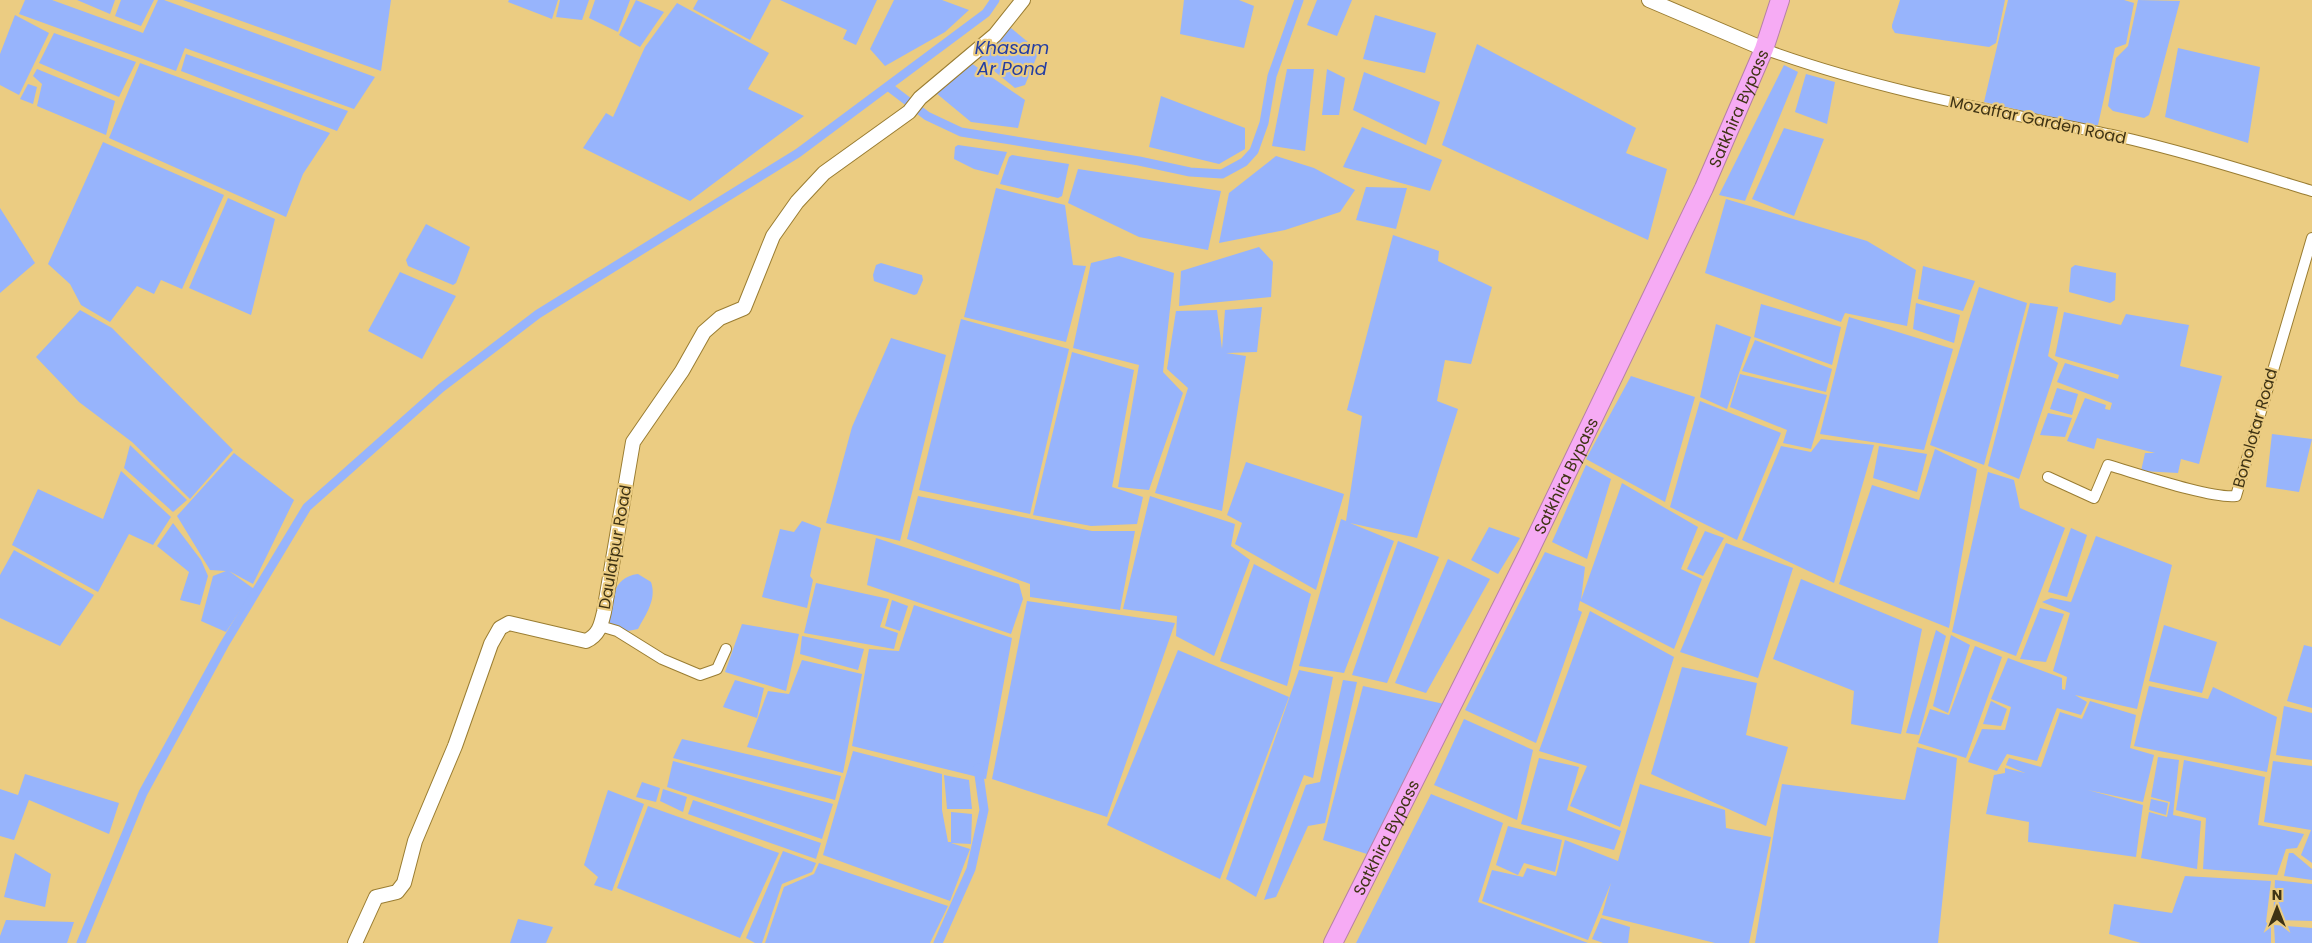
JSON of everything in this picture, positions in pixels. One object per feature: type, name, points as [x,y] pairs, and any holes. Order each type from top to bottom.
[{"type":"highway","name":"Satkhira Bypass","points":[[1333,943],[1528,554],[1704,188],[1764,49],[1780,0]]},
{"type":"street","name":"Daulatpur Road","points":[[355,943],[376,898],[397,892],[404,883],[415,841],[455,746],[491,644],[500,628],[509,623],[586,641],[594,637],[600,626],[633,442],[682,371],[704,332],[720,318],[741,310],[746,306],[773,236],[797,202],[824,173],[909,112],[920,98],[995,35],[1023,0]]},
{"type":"street","points":[[1649,0],[1764,49]]},
{"type":"street","name":"Mozaffar Garden Road","points":[[1764,49],[1808,65],[1899,89],[2011,116],[2114,136],[2312,190]]},
{"type":"street","name":"Bonolotar Road","points":[[2048,477],[2094,498],[2108,465],[2199,490],[2228,497],[2236,496],[2312,238]]},
{"type":"street","points":[[600,626],[617,631],[662,659],[700,675],[716,668],[726,650]]},
{"type":"water","points":[[25,0],[52,0],[143,33],[158,0],[164,0],[375,77],[354,109],[185,48],[176,71],[19,14]]},
{"type":"water","points":[[77,0],[115,0],[110,14]]},
{"type":"water","points":[[121,0],[154,0],[141,26],[115,16]]},
{"type":"water","points":[[183,0],[391,0],[381,71]]},
{"type":"water","points":[[509,0],[558,0],[552,19],[508,2]]},
{"type":"water","points":[[560,0],[589,0],[582,20],[556,17]]},
{"type":"water","points":[[595,0],[630,0],[618,32],[589,18]]},
{"type":"water","points":[[636,0],[664,12],[640,47],[619,35]]},
{"type":"water","points":[[698,0],[771,0],[750,40],[693,9]]},
{"type":"water","points":[[780,0],[877,0],[856,45],[843,39],[847,30]]},
{"type":"water","points":[[894,0],[942,0],[969,10],[945,32],[885,66],[870,49]]},
{"type":"water","points":[[1184,0],[1239,0],[1254,6],[1244,48],[1180,34]]},
{"type":"water","points":[[1317,0],[1352,0],[1337,36],[1307,25]]},
{"type":"water","points":[[1900,0],[2005,0],[1996,43],[1989,47],[1895,33],[1892,25]]},
{"type":"water","points":[[2008,0],[2124,0],[2134,3],[2126,44],[2115,48],[2098,125],[2090,126],[1984,102]]},
{"type":"water","points":[[2138,0],[2180,1],[2152,106],[2149,115],[2144,118],[2113,111],[2108,106],[2116,58],[2128,46]]},
{"type":"water","points":[[677,3],[769,53],[748,89],[804,116],[690,201],[583,148],[606,113],[613,117],[645,47]]},
{"type":"water","points":[[15,15],[49,33],[19,95],[0,85],[0,54]]},
{"type":"water","points":[[1375,15],[1436,33],[1425,73],[1363,59]]},
{"type":"water","name":"Khasam Ar Pond","points":[[1006,24],[1039,51],[1025,85],[1015,88],[978,58]]},
{"type":"water","points":[[54,33],[136,62],[119,97],[39,63]]},
{"type":"water","points":[[1477,44],[1636,128],[1626,153],[1667,169],[1648,240],[1442,145]]},
{"type":"water","points":[[2178,48],[2260,67],[2248,143],[2165,117]]},
{"type":"water","points":[[186,54],[348,111],[337,131],[181,71]]},
{"type":"water","points":[[140,63],[330,133],[303,174],[286,217],[109,138]]},
{"type":"water","points":[[971,63],[1025,100],[1018,128],[971,122],[936,93]]},
{"type":"water","points":[[1784,65],[1798,72],[1745,201],[1719,195]]},
{"type":"water","points":[[37,69],[115,101],[106,135],[37,106],[42,84],[33,76]]},
{"type":"water","points":[[1287,69],[1314,69],[1305,151],[1272,146]]},
{"type":"water","points":[[1327,69],[1345,78],[1339,115],[1322,115]]},
{"type":"water","points":[[1364,72],[1440,102],[1426,145],[1353,110]]},
{"type":"water","points":[[1806,74],[1835,82],[1827,124],[1795,112]]},
{"type":"water","points":[[28,84],[37,87],[33,104],[20,99]]},
{"type":"water","points":[[1161,96],[1245,128],[1245,149],[1219,164],[1149,147]]},
{"type":"water","points":[[1362,127],[1442,160],[1430,191],[1343,167]]},
{"type":"water","points":[[1784,128],[1824,139],[1794,216],[1752,199]]},
{"type":"water","points":[[103,142],[224,195],[182,289],[161,280],[154,294],[137,286],[110,322],[81,305],[70,284],[48,264]]},
{"type":"water","points":[[958,145],[1007,152],[998,175],[974,169],[954,159],[955,147]]},
{"type":"water","points":[[1012,155],[1069,164],[1062,196],[1058,198],[1000,184],[1009,157]]},
{"type":"water","points":[[1276,156],[1314,168],[1355,190],[1340,212],[1285,230],[1219,243],[1229,193]]},
{"type":"water","points":[[1078,169],[1221,191],[1208,250],[1139,237],[1068,203]]},
{"type":"water","points":[[1366,187],[1407,188],[1396,229],[1356,220]]},
{"type":"water","points":[[996,188],[1065,205],[1073,265],[1086,266],[1066,342],[964,317]]},
{"type":"water","points":[[228,198],[275,219],[251,315],[189,288]]},
{"type":"water","points":[[1726,199],[1867,241],[1916,270],[1907,326],[1845,313],[1841,322],[1705,273]]},
{"type":"water","points":[[0,208],[35,263],[0,293]]},
{"type":"water","points":[[426,224],[470,247],[456,283],[453,285],[408,266],[406,260]]},
{"type":"water","points":[[1393,235],[1439,251],[1438,261],[1492,287],[1471,364],[1445,360],[1437,401],[1458,409],[1417,538],[1350,523],[1394,541],[1344,673],[1299,666],[1341,519],[1346,521],[1362,416],[1347,410]]},
{"type":"water","points":[[1259,247],[1273,262],[1271,297],[1179,306],[1181,271]]},
{"type":"water","points":[[1119,256],[1174,273],[1163,372],[1183,393],[1149,490],[1118,487],[1139,365],[1073,348],[1091,263]]},
{"type":"water","points":[[881,263],[922,275],[923,280],[917,294],[914,295],[874,281],[873,275],[876,265]]},
{"type":"water","points":[[2075,265],[2116,273],[2115,300],[2110,303],[2069,292],[2071,268]]},
{"type":"water","points":[[1923,266],[1975,281],[1963,311],[1918,299]]},
{"type":"water","points":[[400,272],[456,296],[422,359],[368,331]]},
{"type":"water","points":[[1979,287],[2027,303],[1984,465],[1930,445]]},
{"type":"water","points":[[1916,303],[1960,315],[1954,343],[1913,329]]},
{"type":"water","points":[[2030,303],[2058,307],[2048,356],[2058,363],[2019,479],[1988,466]]},
{"type":"water","points":[[1761,304],[1841,327],[1832,365],[1754,337]]},
{"type":"water","points":[[1262,307],[1257,352],[1226,353],[1246,356],[1222,511],[1155,493],[1188,388],[1167,369],[1176,311],[1217,310],[1222,349],[1225,310]]},
{"type":"water","points":[[80,310],[112,328],[233,450],[190,499],[132,442],[79,402],[36,357]]},
{"type":"water","points":[[2064,312],[2121,325],[2126,314],[2189,325],[2180,366],[2222,376],[2199,464],[2181,459],[2178,473],[2141,471],[2145,453],[2155,453],[2097,438],[2094,449],[2067,441],[2085,398],[2106,405],[2105,409],[2110,410],[2112,403],[2057,382],[2065,363],[2118,379],[2119,375],[2055,356]]},
{"type":"water","points":[[1849,317],[1953,349],[1924,450],[1820,434]]},
{"type":"water","points":[[961,319],[1069,349],[1030,514],[919,490]]},
{"type":"water","points":[[1716,324],[1751,337],[1727,409],[1700,397]]},
{"type":"water","points":[[891,338],[946,355],[900,541],[826,523],[852,427]]},
{"type":"water","points":[[1755,340],[1832,369],[1826,392],[1742,371]]},
{"type":"water","points":[[1072,352],[1134,370],[1112,487],[1143,497],[1137,524],[1091,526],[1033,515]]},
{"type":"water","points":[[1740,374],[1827,395],[1811,449],[1783,443],[1787,430],[1730,407]]},
{"type":"water","points":[[1631,376],[1695,397],[1665,502],[1586,459]]},
{"type":"water","points":[[2057,388],[2078,394],[2072,415],[2050,409]]},
{"type":"water","points":[[1700,401],[1781,433],[1737,540],[1670,507]]},
{"type":"water","points":[[2048,413],[2072,418],[2065,437],[2040,435]]},
{"type":"water","points":[[2272,434],[2312,439],[2299,492],[2266,487]]},
{"type":"water","points":[[1821,439],[1874,445],[1834,583],[1742,540],[1781,446],[1811,452]]},
{"type":"water","points":[[130,445],[187,500],[173,512],[124,468]]},
{"type":"water","points":[[1879,446],[1927,454],[1917,492],[1873,478]]},
{"type":"water","points":[[1935,449],[1977,469],[1949,628],[1839,584],[1872,485],[1919,500]]},
{"type":"water","points":[[234,453],[294,500],[253,584],[229,571],[254,589],[226,632],[201,621],[213,576],[226,571],[210,570],[177,516]]},
{"type":"water","points":[[1246,462],[1344,494],[1316,590],[1235,544],[1242,523],[1227,515]]},
{"type":"water","points":[[1586,465],[1611,479],[1587,559],[1552,542]]},
{"type":"water","points":[[121,471],[171,517],[153,545],[129,534],[98,592],[12,545],[38,489],[103,519]]},
{"type":"water","points":[[1988,472],[2014,480],[2020,508],[2065,528],[2016,656],[1952,632]]},
{"type":"water","points":[[1622,483],[1698,527],[1681,569],[1702,579],[1674,649],[1580,601],[1578,610],[1582,612],[1536,743],[1465,710],[1545,552],[1585,567],[1581,600]]},
{"type":"water","points":[[918,496],[1092,531],[1135,531],[1120,610],[1030,597],[1030,584],[907,539]]},
{"type":"water","points":[[1150,496],[1235,524],[1231,546],[1250,560],[1214,656],[1176,636],[1177,616],[1123,609]]},
{"type":"water","points":[[802,521],[821,528],[810,576],[813,580],[807,608],[762,597],[780,529],[794,532]]},
{"type":"water","points":[[173,523],[201,560],[208,576],[200,605],[180,600],[189,572],[157,546]]},
{"type":"water","points":[[1489,527],[1520,538],[1498,574],[1471,560]]},
{"type":"water","points":[[2071,528],[2087,535],[2067,597],[2048,592]]},
{"type":"water","points":[[1705,531],[1724,538],[1703,576],[1687,569]]},
{"type":"water","points":[[2096,536],[2172,565],[2137,709],[2075,695],[2087,702],[2081,715],[2057,708],[2037,761],[2007,754],[1997,771],[1968,762],[1982,729],[2005,730],[2011,707],[1991,699],[2008,658],[2062,678],[2062,689],[2065,690],[2067,677],[2053,671],[2070,613],[2042,602],[2051,598],[2071,602]]},
{"type":"water","points":[[876,538],[1019,584],[1023,599],[1011,634],[867,585]]},
{"type":"water","points":[[1398,541],[1439,557],[1387,683],[1352,675]]},
{"type":"water","points":[[1726,543],[1793,568],[1758,678],[1680,652]]},
{"type":"water","points":[[14,550],[94,595],[60,646],[0,618],[0,575]]},
{"type":"water","points":[[1448,559],[1490,579],[1426,693],[1395,683]]},
{"type":"water","points":[[1254,564],[1311,594],[1287,686],[1220,661]]},
{"type":"water","points":[[638,574],[651,582],[652,600],[638,629],[623,632],[607,625],[614,592],[622,580]]},
{"type":"water","points":[[1801,579],[1922,629],[1901,734],[1851,724],[1854,691],[1773,659]]},
{"type":"water","points":[[816,583],[889,599],[880,627],[898,633],[894,649],[804,633]]},
{"type":"water","points":[[892,600],[908,606],[900,631],[885,626]]},
{"type":"water","points":[[1027,601],[1175,623],[1107,817],[992,779]]},
{"type":"water","points":[[914,605],[1012,638],[986,779],[852,746],[869,649],[899,651]]},
{"type":"water","points":[[2040,608],[2064,614],[2046,662],[2020,659]]},
{"type":"water","points":[[1590,611],[1674,657],[1620,827],[1570,806],[1587,766],[1539,751]]},
{"type":"water","points":[[742,624],[799,634],[786,691],[725,672]]},
{"type":"water","points":[[2164,625],[2217,642],[2202,693],[2149,681]]},
{"type":"water","points":[[1936,630],[1946,636],[1919,735],[1906,733]]},
{"type":"water","points":[[1951,635],[1970,645],[1948,713],[1933,706]]},
{"type":"water","points":[[802,636],[864,649],[858,670],[800,654]]},
{"type":"water","points":[[2304,645],[2312,647],[2312,708],[2287,701]]},
{"type":"water","points":[[1975,646],[2002,657],[1966,758],[1918,743],[1930,709],[1949,715]]},
{"type":"water","points":[[1178,650],[1289,697],[1220,879],[1107,825]]},
{"type":"water","points":[[802,660],[862,674],[843,773],[747,747],[768,691],[789,694]]},
{"type":"water","points":[[1682,667],[1757,683],[1746,735],[1788,747],[1766,826],[1651,774]]},
{"type":"water","points":[[1299,670],[1333,677],[1313,778],[1304,775],[1256,897],[1226,879]]},
{"type":"water","points":[[735,680],[764,688],[757,718],[723,707]]},
{"type":"water","points":[[1343,680],[1357,682],[1325,823],[1308,826],[1276,897],[1264,900],[1306,785],[1320,782]]},
{"type":"water","points":[[1363,686],[1444,704],[1370,855],[1323,840]]},
{"type":"water","points":[[2149,686],[2208,699],[2213,687],[2277,717],[2267,772],[2134,746]]},
{"type":"water","points":[[1991,701],[2007,709],[2001,726],[1983,724]]},
{"type":"water","points":[[2090,701],[2136,715],[2130,748],[2154,755],[2143,802],[2088,790],[2143,805],[2136,857],[2028,842],[2029,822],[1986,814],[1994,775],[2005,773],[2005,768],[2025,773],[2006,765],[2009,758],[2041,767],[2060,712],[2082,719]]},
{"type":"water","points":[[2284,706],[2312,713],[2312,760],[2276,755]]},
{"type":"water","points":[[1464,719],[1533,750],[1517,820],[1434,785]]},
{"type":"water","points":[[682,739],[841,776],[835,800],[673,758]]},
{"type":"water","points":[[1917,747],[1957,758],[1938,943],[1755,943],[1782,784],[1905,800]]},
{"type":"water","points":[[853,751],[942,774],[942,810],[948,842],[951,842],[951,812],[972,814],[971,844],[951,843],[970,849],[950,901],[823,855]]},
{"type":"water","points":[[2158,757],[2179,760],[2173,815],[2201,821],[2197,869],[2141,858],[2149,812],[2167,817],[2170,802],[2151,797]]},
{"type":"water","points":[[1539,758],[1579,767],[1567,810],[1621,831],[1614,850],[1521,824]]},
{"type":"water","points":[[2184,760],[2265,777],[2258,825],[2304,834],[2297,848],[2286,849],[2277,875],[2203,869],[2206,818],[2176,810]]},
{"type":"water","points":[[673,761],[833,804],[822,839],[667,787]]},
{"type":"water","points":[[2273,761],[2312,766],[2312,863],[2301,855],[2311,830],[2264,822]]},
{"type":"water","points":[[25,774],[119,803],[109,834],[29,800],[14,840],[0,836],[0,789],[18,795]]},
{"type":"water","points":[[944,775],[969,780],[972,809],[947,809]]},
{"type":"water","points":[[642,782],[660,788],[656,802],[636,797]]},
{"type":"water","points":[[1640,784],[1725,810],[1726,828],[1771,837],[1749,943],[1715,943],[1602,915],[1611,883],[1588,940],[1482,901],[1492,870],[1523,877],[1527,868],[1556,876],[1565,840],[1618,861]]},
{"type":"water","points":[[663,789],[687,797],[683,812],[660,801]]},
{"type":"water","points":[[608,790],[644,804],[612,891],[594,885],[598,877],[584,865]]},
{"type":"water","points":[[1431,794],[1503,823],[1478,902],[1588,943],[1356,943]]},
{"type":"water","points":[[2151,799],[2168,803],[2166,815],[2149,810]]},
{"type":"water","points":[[693,800],[821,843],[816,859],[688,814]]},
{"type":"water","points":[[648,806],[779,853],[740,938],[617,888]]},
{"type":"water","points":[[1508,826],[1562,840],[1555,872],[1524,863],[1518,875],[1496,865]]},
{"type":"water","points":[[783,851],[816,863],[812,872],[782,884],[762,943],[755,943],[746,938]]},
{"type":"water","points":[[15,853],[51,874],[45,907],[4,897]]},
{"type":"water","points":[[2289,853],[2293,853],[2312,869],[2312,880],[2284,876]]},
{"type":"water","points":[[819,863],[948,906],[930,943],[765,943],[784,887],[814,874]]},
{"type":"water","points":[[2185,876],[2271,881],[2266,922],[2271,927],[2271,943],[2141,943],[2109,934],[2114,904],[2172,913]]},
{"type":"water","points":[[2275,880],[2312,884],[2312,921],[2273,920]]},
{"type":"water","points":[[1601,918],[1630,927],[1628,943],[1603,943],[1592,939]]},
{"type":"water","points":[[518,919],[553,927],[546,943],[510,943]]},
{"type":"water","points":[[6,920],[74,922],[67,943],[0,943],[0,936]]},
{"type":"water","points":[[2274,925],[2312,928],[2312,943],[2275,943]]},
{"type":"waterway","points":[[81,943],[143,793],[224,645],[307,507],[441,388],[538,314],[798,153],[986,13],[995,0]]},
{"type":"waterway","points":[[889,87],[927,116],[961,132],[1139,161],[1190,172],[1222,174],[1244,162],[1254,151],[1264,123],[1272,76],[1299,0]]},
{"type":"waterway","points":[[938,943],[971,869],[984,810],[978,768]]}]
